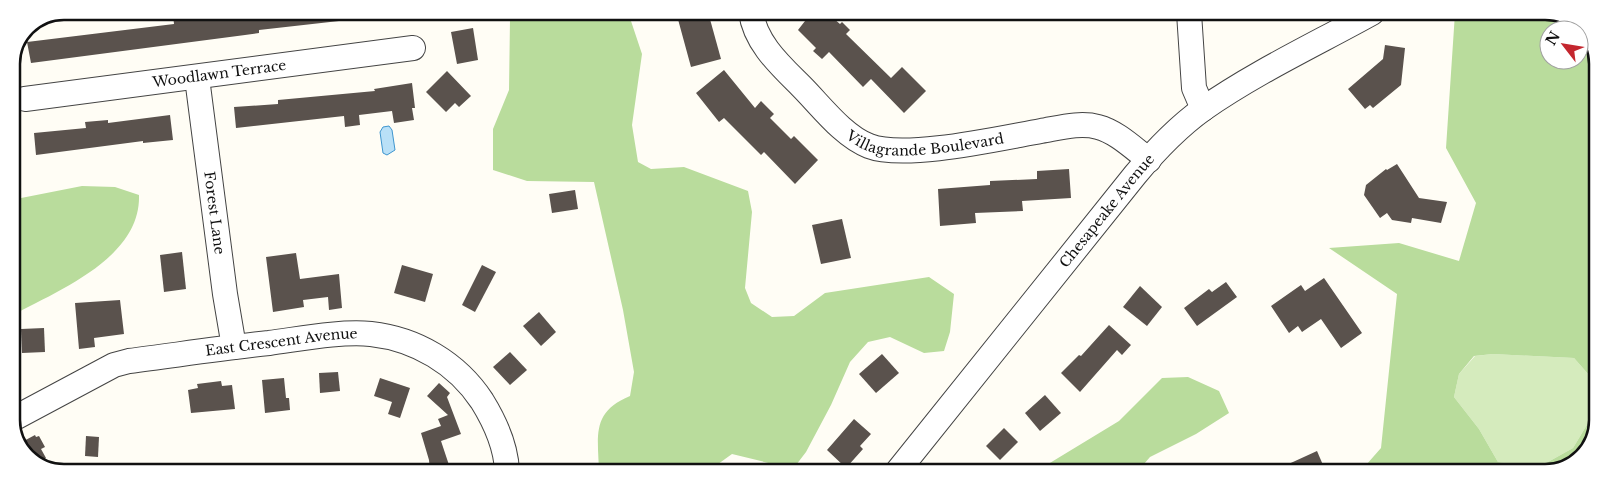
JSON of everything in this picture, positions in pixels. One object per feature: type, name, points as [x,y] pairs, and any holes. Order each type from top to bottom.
[{"type":"street","name":"Villagrande Boulevard","points":[[754,20],[763,42],[778,63],[842,127],[857,140],[870,147],[899,152],[982,141],[1074,125],[1098,127],[1123,140],[1148,160]]},
{"type":"street","points":[[1189,20],[1194,88],[1203,109]]},
{"type":"street","name":"Chesapeake Avenue","points":[[903,464],[1148,160],[1203,109],[1288,58],[1359,20]]},
{"type":"street","name":"Woodlawn Terrace","points":[[25,99],[198,78],[413,48]]},
{"type":"street","name":"Forest Lane","points":[[198,78],[225,294],[234,347]]},
{"type":"street","name":"East Crescent Avenue","points":[[20,415],[114,366],[129,361],[234,347],[370,334],[396,338],[416,346],[437,356],[460,373],[492,417],[506,464]]},
{"type":"green space","points":[[510,20],[631,20],[642,54],[632,125],[638,162],[651,169],[684,167],[748,191],[752,212],[745,288],[751,303],[772,317],[794,316],[825,293],[929,277],[954,294],[950,332],[944,351],[924,353],[890,337],[868,342],[850,362],[831,405],[806,452],[797,464],[773,464],[732,454],[718,464],[599,464],[598,436],[603,418],[617,402],[630,396],[634,372],[623,310],[594,182],[527,181],[493,170],[493,129],[509,90]]},
{"type":"green space","points":[[1455,20],[1539,20],[1539,70],[1589,70],[1589,375],[1574,358],[1493,354],[1474,356],[1459,374],[1454,397],[1479,429],[1498,462],[1514,464],[1367,464],[1381,448],[1397,294],[1329,248],[1399,243],[1459,261],[1476,203],[1446,148]]},
{"type":"green space","points":[[82,186],[115,187],[139,195],[136,217],[127,237],[112,254],[73,283],[20,311],[20,198]]},
{"type":"green space","points":[[1493,354],[1574,358],[1589,375],[1589,421],[1573,448],[1544,464],[1498,462],[1479,429],[1454,397],[1459,374],[1475,356]]},
{"type":"green space","points":[[1188,377],[1219,391],[1229,413],[1196,434],[1150,457],[1144,464],[1048,464],[1119,421],[1162,378]]},
{"type":"green space","points":[[1589,421],[1586,437],[1572,455],[1559,462],[1544,464],[1573,448]]},
{"type":"water","points":[[389,126],[392,130],[395,150],[387,155],[383,153],[380,132],[383,127]]},
{"type":"building","points":[[174,20],[339,20],[259,30],[259,33],[31,63],[27,42],[174,24]]},
{"type":"building","points":[[678,20],[710,20],[721,59],[691,67]]},
{"type":"building","points":[[806,20],[835,20],[840,24],[842,22],[850,30],[846,34],[891,78],[902,67],[926,91],[904,113],[871,79],[863,87],[829,52],[822,59],[813,51],[816,48],[798,30]]},
{"type":"building","points":[[473,28],[478,60],[457,64],[451,32]]},
{"type":"building","points":[[1385,45],[1405,48],[1401,85],[1373,108],[1370,105],[1365,109],[1348,89],[1383,59]]},
{"type":"building","points":[[724,70],[755,108],[761,101],[774,114],[770,118],[791,139],[794,136],[818,160],[795,184],[764,152],[761,155],[724,118],[719,122],[696,93]]},
{"type":"building","points":[[447,71],[471,96],[459,107],[455,103],[446,112],[426,92]]},
{"type":"building","points":[[412,83],[415,108],[412,108],[414,120],[394,123],[392,111],[359,115],[360,125],[345,127],[344,116],[236,128],[234,107],[278,104],[278,100],[375,91],[374,89]]},
{"type":"building","points":[[170,115],[173,140],[143,143],[143,141],[36,155],[34,133],[86,128],[85,122],[108,120],[108,123]]},
{"type":"building","points":[[1397,164],[1419,198],[1447,202],[1441,223],[1412,218],[1411,223],[1392,220],[1387,213],[1380,218],[1364,195],[1366,185],[1386,169]]},
{"type":"building","points":[[1069,169],[1071,198],[1022,201],[1023,211],[975,213],[976,223],[940,226],[938,189],[990,185],[990,181],[1037,179],[1037,171]]},
{"type":"building","points":[[575,190],[578,209],[552,213],[549,194]]},
{"type":"building","points":[[842,219],[851,258],[821,264],[812,225]]},
{"type":"building","points":[[182,252],[186,289],[164,292],[160,255]]},
{"type":"building","points":[[296,253],[300,279],[339,274],[342,308],[329,310],[328,297],[303,300],[304,307],[273,312],[266,257]]},
{"type":"building","points":[[402,265],[433,274],[425,302],[394,293]]},
{"type":"building","points":[[482,265],[496,272],[475,312],[462,305]]},
{"type":"building","points":[[1324,278],[1362,333],[1341,348],[1321,319],[1302,332],[1298,326],[1289,333],[1271,306],[1301,285],[1305,291]]},
{"type":"building","points":[[1226,282],[1237,297],[1197,326],[1184,308],[1209,289],[1212,292]]},
{"type":"building","points":[[1140,286],[1162,307],[1147,326],[1123,307]]},
{"type":"building","points":[[120,300],[124,334],[94,338],[95,347],[79,349],[75,303]]},
{"type":"building","points":[[539,312],[556,332],[541,346],[523,326]]},
{"type":"building","points":[[1109,325],[1131,345],[1122,355],[1117,350],[1080,392],[1061,373],[1079,355],[1081,356]]},
{"type":"building","points":[[44,328],[45,352],[22,353],[21,329]]},
{"type":"building","points":[[510,352],[527,370],[510,385],[493,367]]},
{"type":"building","points":[[882,354],[899,373],[876,393],[859,374]]},
{"type":"building","points":[[338,372],[340,391],[320,393],[319,373]]},
{"type":"building","points":[[284,378],[286,398],[289,398],[290,410],[265,413],[262,380]]},
{"type":"building","points":[[380,378],[410,388],[400,418],[388,414],[392,402],[374,396]]},
{"type":"building","points":[[221,381],[222,386],[232,385],[235,409],[191,413],[188,390],[198,388],[197,384]]},
{"type":"building","points":[[439,383],[450,393],[447,397],[461,434],[441,441],[449,464],[429,464],[421,433],[441,426],[438,419],[448,415],[427,396]]},
{"type":"building","points":[[1045,395],[1061,413],[1040,431],[1025,413]]},
{"type":"building","points":[[854,419],[871,434],[860,446],[863,449],[850,464],[842,464],[827,450]]},
{"type":"building","points":[[1004,428],[1018,442],[1000,460],[986,446]]},
{"type":"building","points":[[35,435],[36,437],[39,436],[45,447],[41,449],[46,458],[44,459],[35,453],[25,440]]},
{"type":"building","points":[[86,436],[99,437],[98,457],[85,456]]},
{"type":"building","points":[[1317,451],[1323,464],[1289,464]]}]
